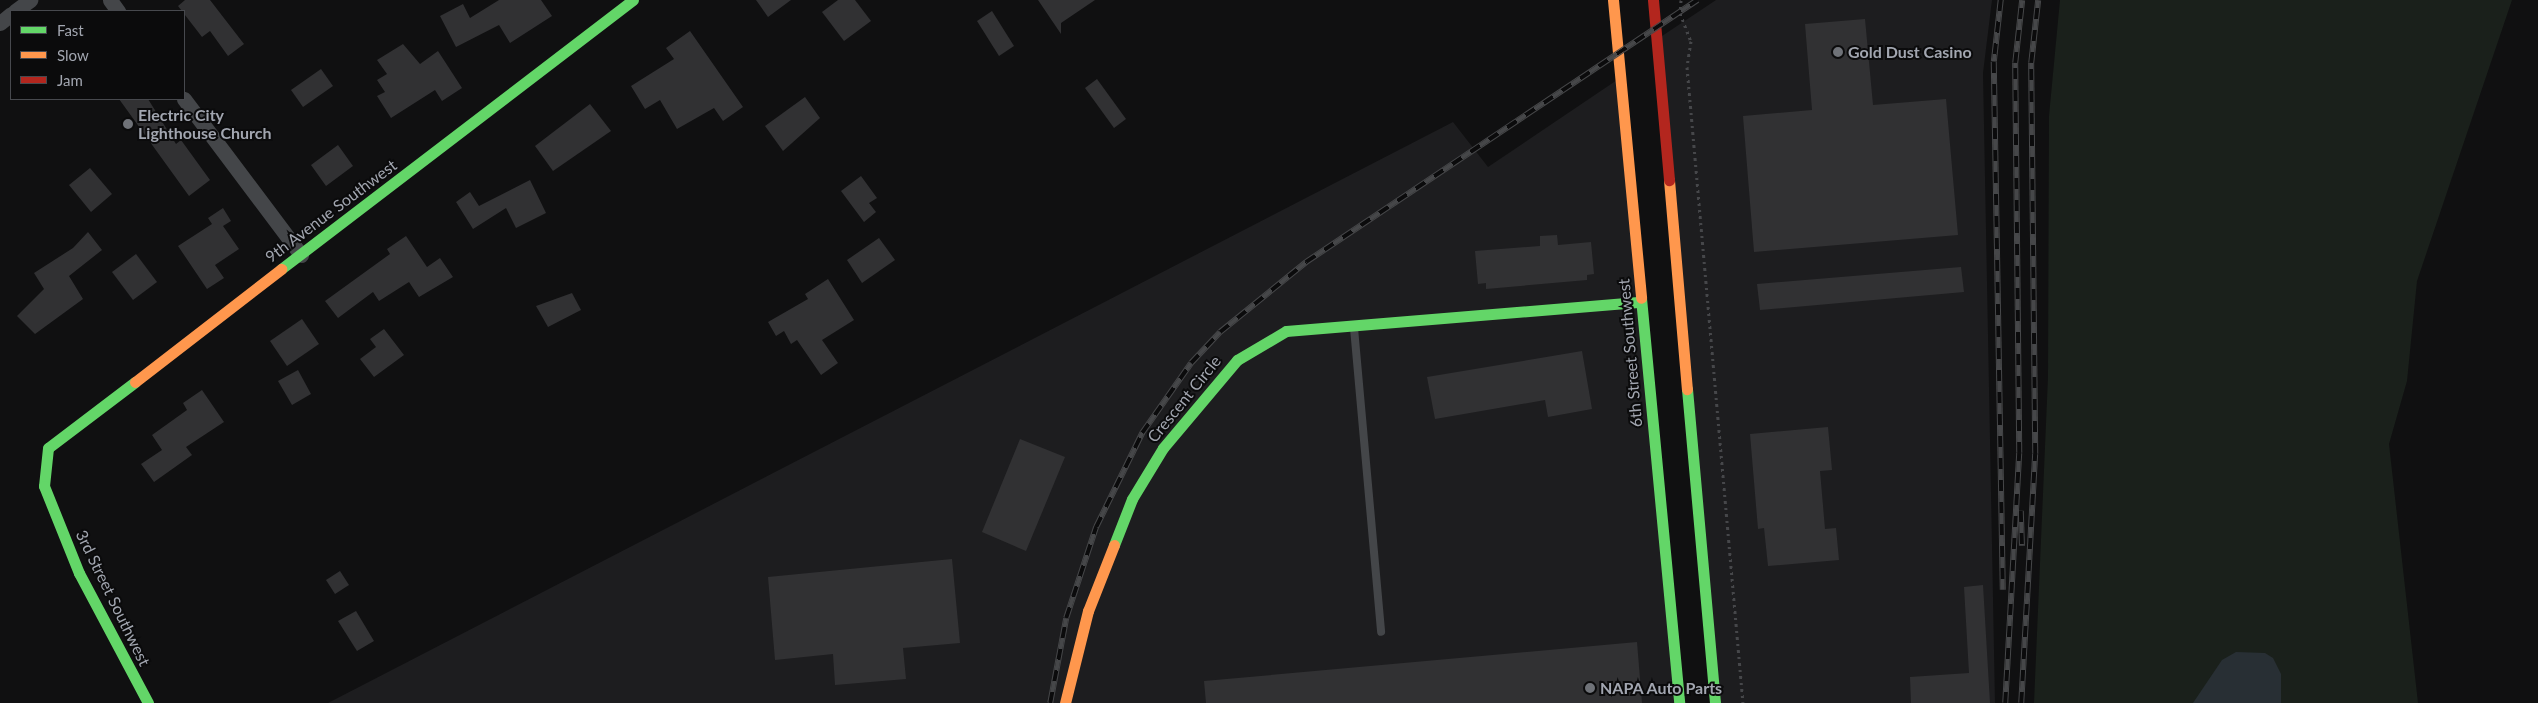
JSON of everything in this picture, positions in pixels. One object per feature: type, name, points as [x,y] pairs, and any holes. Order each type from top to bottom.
[{"type":"street","points":[[16,10],[30,0]]},
{"type":"street","name":"9th Avenue Southwest","points":[[48,448],[634,0]]},
{"type":"street","name":"6th Street Southwest","points":[[1613,0],[1679,703]]},
{"type":"street","points":[[1653,0],[1715,703]]},
{"type":"street","points":[[0,23],[10,15]]},
{"type":"street","points":[[185,99],[300,255]]},
{"type":"street","name":"Crescent Circle","points":[[1065,703],[1074,659],[1109,554],[1132,499],[1163,448],[1237,360],[1286,331],[1641,302]]},
{"type":"street","name":"3rd Street Southwest","points":[[48,448],[44,486],[79,573],[148,703]]},
{"type":"lane","points":[[1354,326],[1381,632]]},
{"type":"path","points":[[1681,0],[1680,12],[1691,41],[1687,67],[1743,703]]},
{"type":"shaded area","points":[[1716,0],[1992,0],[1983,73],[1995,703],[1716,703],[1656,40]]},
{"type":"shaded area","points":[[2060,0],[2512,0],[2417,281],[2407,381],[2389,444],[2418,703],[2034,703],[2048,377],[2049,116]]},
{"type":"shaded area","points":[[1620,78],[1679,703],[328,703],[1453,122],[1488,167]]},
{"type":"shaded area","points":[[2236,652],[2265,653],[2273,658],[2281,674],[2281,703],[2193,703],[2222,660]]},
{"type":"building","points":[[185,0],[210,0],[244,44],[228,56],[210,31],[202,37],[185,15],[185,10],[181,10],[178,6]]},
{"type":"building","points":[[499,0],[541,0],[552,16],[510,43],[499,25],[456,47],[440,16],[463,4],[470,18]]},
{"type":"building","points":[[756,0],[791,0],[768,17]]},
{"type":"building","points":[[838,0],[855,0],[871,21],[844,41],[822,12]]},
{"type":"building","points":[[1038,0],[1095,0],[1061,23],[1061,34]]},
{"type":"building","points":[[992,11],[1014,46],[999,56],[977,21]]},
{"type":"building","points":[[1865,19],[1873,105],[1946,99],[1958,235],[1754,252],[1743,116],[1812,110],[1805,24]]},
{"type":"building","points":[[690,31],[743,107],[723,121],[714,108],[677,129],[660,100],[645,109],[631,86],[674,59],[666,48]]},
{"type":"building","points":[[403,44],[420,64],[438,51],[462,88],[442,101],[435,90],[391,118],[377,96],[385,92],[377,80],[387,74],[377,60]]},
{"type":"building","points":[[321,69],[333,86],[303,107],[291,90]]},
{"type":"building","points":[[1097,79],[1126,119],[1114,128],[1085,88]]},
{"type":"building","points":[[805,97],[820,118],[783,151],[765,126]]},
{"type":"building","points":[[120,100],[149,100],[176,144],[181,140],[210,180],[189,196]]},
{"type":"building","points":[[590,104],[611,131],[553,171],[535,146]]},
{"type":"building","points":[[338,145],[353,166],[326,186],[311,165]]},
{"type":"building","points":[[90,168],[112,194],[91,212],[69,185]]},
{"type":"building","points":[[861,176],[877,198],[869,203],[876,212],[864,222],[841,191]]},
{"type":"building","points":[[530,180],[546,213],[516,228],[506,208],[473,229],[456,202],[470,192],[479,206]]},
{"type":"building","points":[[223,208],[231,221],[223,226],[239,249],[215,265],[224,278],[207,289],[178,246],[212,224],[208,218]]},
{"type":"building","points":[[88,232],[102,250],[69,276],[83,299],[35,334],[17,316],[44,289],[34,273],[73,248]]},
{"type":"building","points":[[1557,235],[1558,245],[1591,242],[1594,274],[1587,275],[1587,280],[1486,289],[1486,283],[1478,284],[1475,251],[1540,246],[1540,236]]},
{"type":"building","points":[[406,236],[427,267],[440,258],[453,277],[419,297],[409,282],[379,301],[373,292],[338,318],[325,301],[390,254],[387,249]]},
{"type":"building","points":[[879,238],[895,260],[862,283],[847,260]]},
{"type":"building","points":[[136,254],[157,282],[133,300],[112,272]]},
{"type":"building","points":[[1961,267],[1964,292],[1760,310],[1757,284]]},
{"type":"building","points":[[828,279],[854,320],[822,340],[838,363],[821,375],[797,340],[791,344],[784,331],[776,336],[768,322],[808,299],[805,294]]},
{"type":"building","points":[[572,293],[581,310],[548,327],[536,306]]},
{"type":"building","points":[[302,319],[319,344],[287,366],[270,341]]},
{"type":"building","points":[[384,329],[404,355],[374,377],[360,359],[376,347],[370,339]]},
{"type":"building","points":[[1582,351],[1592,409],[1548,417],[1545,400],[1435,419],[1427,377]]},
{"type":"building","points":[[298,370],[311,394],[292,405],[278,381]]},
{"type":"building","points":[[202,390],[224,422],[186,447],[192,455],[154,482],[141,464],[162,450],[152,435],[187,410],[183,403]]},
{"type":"building","points":[[1828,427],[1832,470],[1820,471],[1825,529],[1836,528],[1839,560],[1768,566],[1764,528],[1758,529],[1750,434]]},
{"type":"building","points":[[1020,439],[1065,457],[1026,551],[982,532]]},
{"type":"building","points":[[952,559],[960,643],[903,648],[906,679],[835,685],[833,654],[775,660],[768,577]]},
{"type":"building","points":[[340,571],[349,585],[335,594],[326,580]]},
{"type":"building","points":[[1983,585],[1990,703],[1911,703],[1910,677],[1969,673],[1964,587]]},
{"type":"building","points":[[356,611],[374,641],[357,651],[338,621]]},
{"type":"building","points":[[1637,642],[1642,703],[1206,703],[1204,681]]},
{"type":"railway","points":[[1050,703],[1066,618],[1096,527],[1142,433],[1191,363],[1220,332],[1306,262],[1698,0]]},
{"type":"railway","points":[[2001,0],[1994,62],[2003,590]]},
{"type":"railway","points":[[2005,703],[2019,453],[2015,63],[2022,0]]},
{"type":"railway","points":[[2021,703],[2035,454],[2031,63],[2038,0]]},
{"type":"railway","points":[[2021,511],[2022,546]]},
{"type":"traffic: fast","points":[[281,269],[633,0]]},
{"type":"traffic: fast","points":[[1641,298],[1679,703]]},
{"type":"traffic: fast","points":[[1114,545],[1132,499],[1163,448],[1237,360],[1286,331],[1641,302]]},
{"type":"traffic: fast","points":[[135,382],[48,448],[44,486],[79,573],[148,703]]},
{"type":"traffic: fast","points":[[1687,389],[1715,703]]},
{"type":"traffic: slow","points":[[1613,0],[1641,298]]},
{"type":"traffic: slow","points":[[1669,180],[1687,389]]},
{"type":"traffic: slow","points":[[135,382],[281,269]]},
{"type":"traffic: slow","points":[[1065,703],[1088,611],[1114,545]]},
{"type":"traffic: jam","points":[[1653,0],[1669,180]]},
{"type":"place","name":"Gold Dust Casino","points":[[1838,52]]},
{"type":"place","name":"Electric City Lighthouse Church","points":[[128,124]]},
{"type":"place","name":"NAPA Auto Parts","points":[[1590,688]]}]
